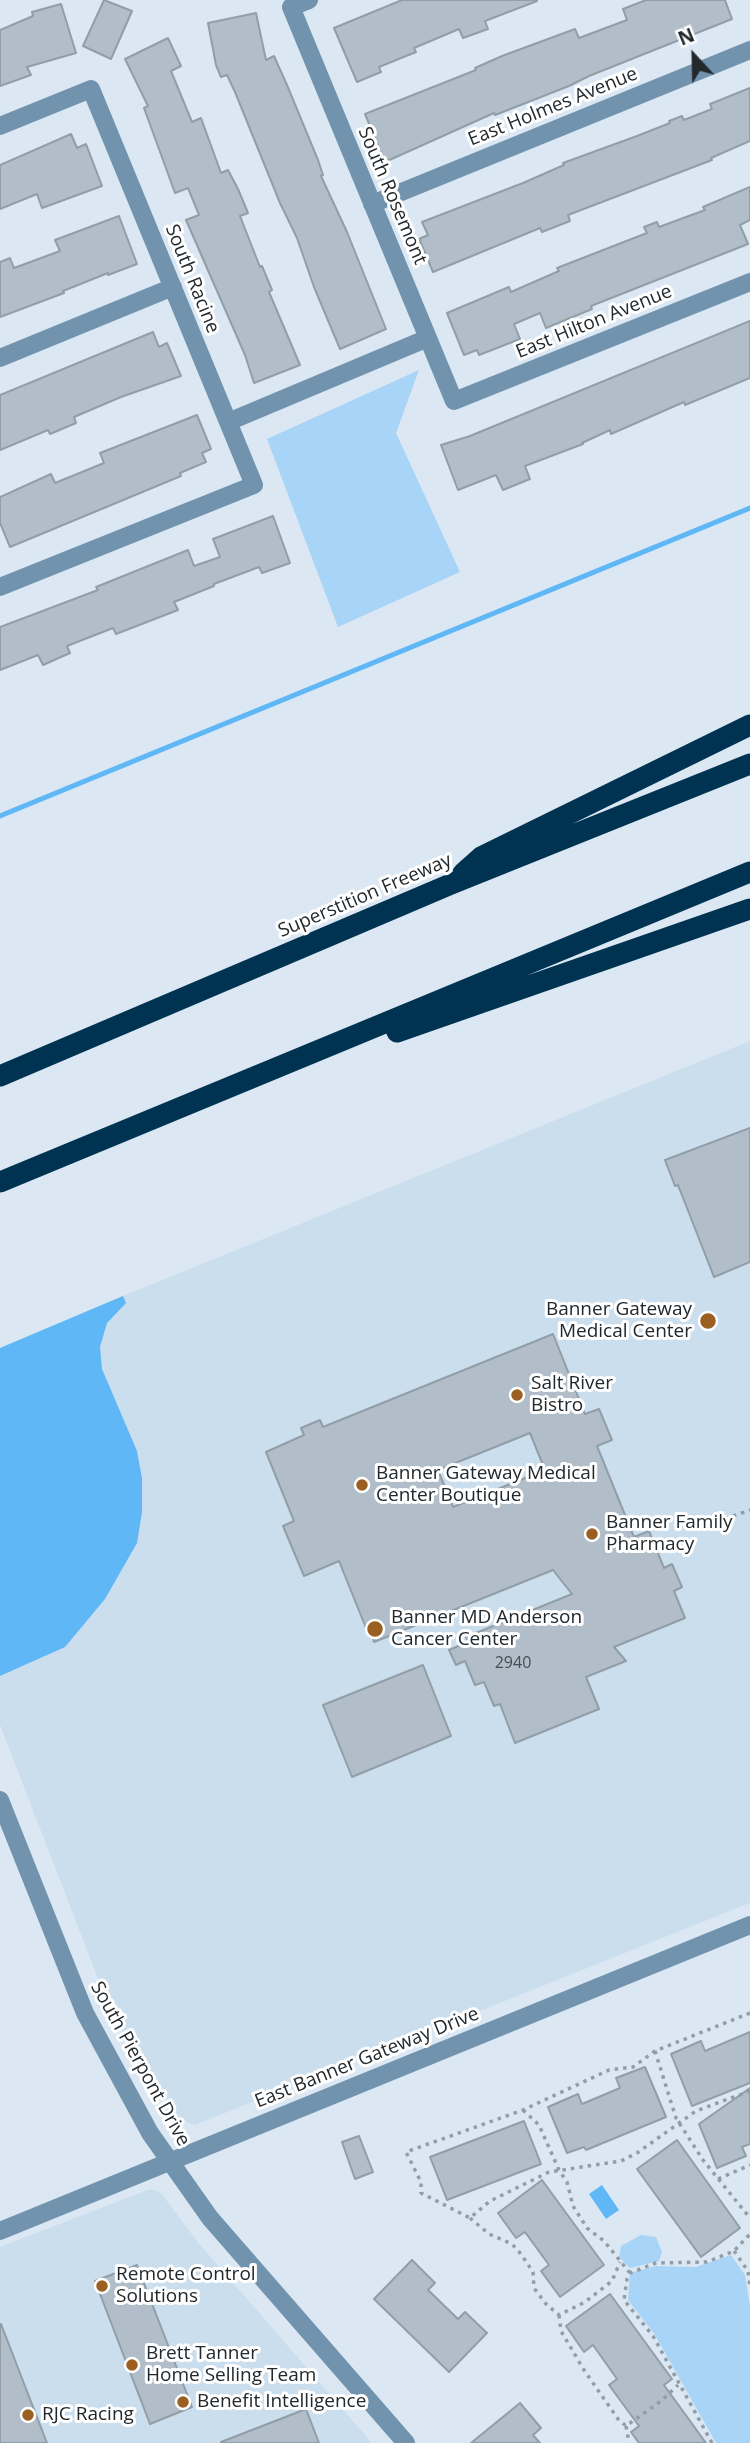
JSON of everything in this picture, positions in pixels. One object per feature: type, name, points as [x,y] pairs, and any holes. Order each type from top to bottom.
[{"type":"highway","points":[[451,884],[481,857],[750,725]]},
{"type":"highway","name":"Superstition Freeway","points":[[0,1076],[451,884],[750,764]]},
{"type":"highway","points":[[0,1182],[750,872]]},
{"type":"highway","points":[[174,1110],[750,909]]},
{"type":"street","name":"South Rosemont","points":[[309,0],[291,7],[454,401]]},
{"type":"street","name":"East Holmes Avenue","points":[[372,204],[750,50]]},
{"type":"street","name":"South Racine","points":[[0,125],[91,89],[254,485],[0,587]]},
{"type":"street","name":"East Hilton Avenue","points":[[454,401],[750,282]]},
{"type":"street","points":[[0,358],[173,288]]},
{"type":"street","points":[[228,422],[428,338]]},
{"type":"street","name":"South Pierpont Drive","points":[[0,1800],[85,2014],[150,2133],[209,2218],[406,2443]]},
{"type":"street","name":"East Banner Gateway Drive","points":[[0,2231],[750,1925]]},
{"type":"path","points":[[725,1519],[750,1510]]},
{"type":"path","points":[[629,2443],[626,2426],[618,2419],[567,2341],[561,2331],[559,2315],[534,2288],[533,2272],[521,2254],[512,2244],[489,2234],[470,2218],[421,2193],[421,2182],[406,2152],[523,2110],[609,2070],[633,2067],[655,2051],[750,2013]]},
{"type":"path","points":[[655,2051],[680,2123],[703,2160],[750,2218]]},
{"type":"path","points":[[470,2218],[490,2202],[549,2172],[621,2161],[637,2153],[696,2111],[750,2091]]},
{"type":"path","points":[[523,2110],[539,2126],[567,2182],[573,2206],[587,2228],[604,2241],[631,2273]]},
{"type":"path","points":[[718,2179],[750,2165]]},
{"type":"path","points":[[712,2443],[653,2336],[624,2300],[627,2279],[631,2273],[656,2263],[707,2262],[734,2251],[750,2234]]},
{"type":"path","points":[[734,2251],[748,2271],[750,2286]]},
{"type":"path","points":[[559,2315],[585,2302],[612,2281],[620,2262]]},
{"type":"path","points":[[626,2426],[661,2402],[678,2384]]},
{"type":"shaded area","points":[[419,370],[396,433],[460,572],[338,627],[267,439]]},
{"type":"shaded area","name":"Banner MD Anderson Cancer Center","points":[[750,1041],[750,1903],[195,2125],[178,2119],[144,2070],[109,2007],[0,1725],[0,1348]]},
{"type":"shaded area","points":[[150,2189],[160,2192],[196,2240],[372,2443],[0,2443],[0,2247]]},
{"type":"shaded area","points":[[641,2235],[656,2237],[662,2252],[659,2261],[630,2268],[619,2257],[621,2246]]},
{"type":"shaded area","points":[[731,2255],[745,2275],[750,2306],[750,2443],[716,2443],[655,2335],[628,2300],[630,2273],[656,2266],[696,2267]]},
{"type":"water","points":[[123,1296],[126,1303],[107,1323],[100,1347],[102,1369],[137,1451],[142,1478],[142,1512],[137,1543],[105,1599],[65,1647],[0,1676],[0,1348]]},
{"type":"water","points":[[602,2185],[619,2210],[606,2219],[589,2194]]},
{"type":"building","points":[[104,0],[132,11],[111,59],[83,46]]},
{"type":"building","points":[[402,0],[537,1],[485,21],[488,29],[463,38],[459,29],[414,48],[416,52],[379,67],[381,72],[357,82],[334,28]]},
{"type":"building","points":[[646,0],[725,0],[732,19],[569,86],[495,115],[494,113],[385,162],[365,114],[476,70],[475,68],[502,56],[575,29],[579,38],[627,20],[623,9]]},
{"type":"building","points":[[61,4],[76,53],[27,67],[31,75],[0,86],[0,30],[33,16],[32,12]]},
{"type":"building","points":[[256,13],[266,60],[274,56],[287,85],[318,160],[323,175],[321,176],[386,329],[340,349],[297,238],[235,92],[227,75],[221,77],[216,65],[208,23]]},
{"type":"building","points":[[168,38],[181,66],[171,71],[192,122],[201,118],[221,173],[228,170],[238,189],[248,213],[240,216],[300,365],[254,383],[245,355],[186,220],[199,215],[188,188],[175,193],[144,108],[148,106],[125,59]]},
{"type":"building","points":[[750,88],[750,141],[711,158],[712,160],[568,215],[570,221],[542,232],[540,228],[433,272],[419,239],[428,235],[422,222],[523,183],[564,165],[563,163],[670,123],[669,121],[682,116],[684,120],[712,109],[710,104]]},
{"type":"building","points":[[71,134],[77,148],[86,144],[102,186],[42,208],[37,194],[0,209],[0,165]]},
{"type":"building","points":[[750,187],[750,220],[740,225],[748,244],[591,306],[592,309],[546,328],[540,313],[514,324],[520,339],[479,355],[477,350],[464,355],[447,313],[509,287],[511,292],[559,271],[557,268],[647,233],[644,227],[657,222],[659,227],[705,210],[703,207]]},
{"type":"building","points":[[119,216],[137,264],[0,317],[0,262],[10,258],[14,268],[60,251],[55,240]]},
{"type":"building","points":[[750,321],[750,378],[685,405],[684,402],[611,434],[610,430],[583,444],[525,466],[530,479],[503,490],[496,475],[458,490],[441,445],[470,436]]},
{"type":"building","points":[[153,332],[159,347],[167,343],[181,376],[74,417],[76,423],[50,434],[48,430],[0,450],[0,395]]},
{"type":"building","points":[[197,415],[211,449],[202,453],[206,462],[180,473],[181,476],[10,547],[0,523],[0,497],[51,474],[55,483],[104,463],[100,453]]},
{"type":"building","points":[[273,516],[290,563],[262,573],[259,567],[214,584],[174,602],[178,610],[116,634],[113,628],[67,646],[70,653],[43,665],[38,655],[0,670],[0,627],[98,590],[96,587],[188,550],[194,566],[220,557],[213,539]]},
{"type":"building","points":[[750,1128],[750,1262],[714,1277],[678,1185],[675,1186],[665,1160]]},
{"type":"building","name":"Banner Gateway Medical Center Boutique","points":[[553,1334],[585,1414],[599,1409],[612,1440],[597,1446],[634,1537],[649,1531],[664,1568],[672,1564],[682,1587],[674,1591],[685,1618],[614,1647],[626,1661],[586,1677],[599,1709],[515,1743],[500,1704],[494,1706],[484,1682],[475,1685],[465,1661],[456,1665],[449,1650],[468,1642],[466,1637],[572,1594],[553,1570],[374,1642],[339,1561],[304,1576],[283,1526],[294,1521],[266,1452],[304,1435],[301,1428],[320,1420],[323,1427]],"holes":[[[530,1433],[545,1470],[453,1507],[438,1470]]]},
{"type":"building","points":[[423,1665],[451,1736],[352,1777],[323,1705]]},
{"type":"building","points":[[750,2032],[750,2083],[692,2106],[671,2054],[701,2041],[705,2051]]},
{"type":"building","points":[[645,2067],[666,2117],[586,2150],[584,2147],[567,2153],[548,2107],[578,2094],[582,2104],[620,2088],[616,2078]]},
{"type":"building","points":[[750,2088],[750,2144],[742,2147],[746,2156],[717,2168],[699,2124]]},
{"type":"building","points":[[524,2121],[541,2164],[447,2200],[430,2157]]},
{"type":"building","points":[[359,2136],[373,2172],[355,2179],[342,2142]]},
{"type":"building","points":[[677,2140],[740,2228],[701,2257],[637,2169]]},
{"type":"building","points":[[542,2180],[604,2265],[560,2297],[541,2271],[549,2265],[525,2232],[516,2238],[498,2213]]},
{"type":"building","points":[[412,2260],[435,2283],[428,2290],[458,2319],[465,2312],[487,2333],[449,2372],[374,2299]]},
{"type":"building","points":[[137,2265],[192,2407],[150,2424],[95,2281]]},
{"type":"building","points":[[610,2294],[672,2379],[664,2385],[706,2443],[639,2443],[631,2432],[639,2426],[609,2385],[617,2379],[593,2345],[584,2352],[566,2326]]},
{"type":"building","points":[[1,2324],[47,2443],[0,2443]]},
{"type":"building","points":[[520,2403],[541,2428],[533,2435],[540,2443],[471,2443]]},
{"type":"building","points":[[306,2409],[319,2443],[221,2443],[221,2442]]},
{"type":"waterway","points":[[0,816],[750,508]]},
{"type":"place","name":"Banner Gateway Medical Center","points":[[708,1321]]},
{"type":"place","name":"Salt River Bistro","points":[[517,1395]]},
{"type":"place","name":"Banner Gateway Medical Center Boutique","points":[[362,1485]]},
{"type":"place","name":"Banner Family Pharmacy","points":[[592,1534]]},
{"type":"place","name":"Banner MD Anderson Cancer Center","points":[[375,1629]]},
{"type":"place","name":"Remote Control Solutions","points":[[102,2286]]},
{"type":"place","name":"Brett Tanner Home Selling Team","points":[[132,2365]]},
{"type":"place","name":"Benefit Intelligence","points":[[183,2402]]},
{"type":"place","name":"RJC Racing","points":[[28,2415]]}]
